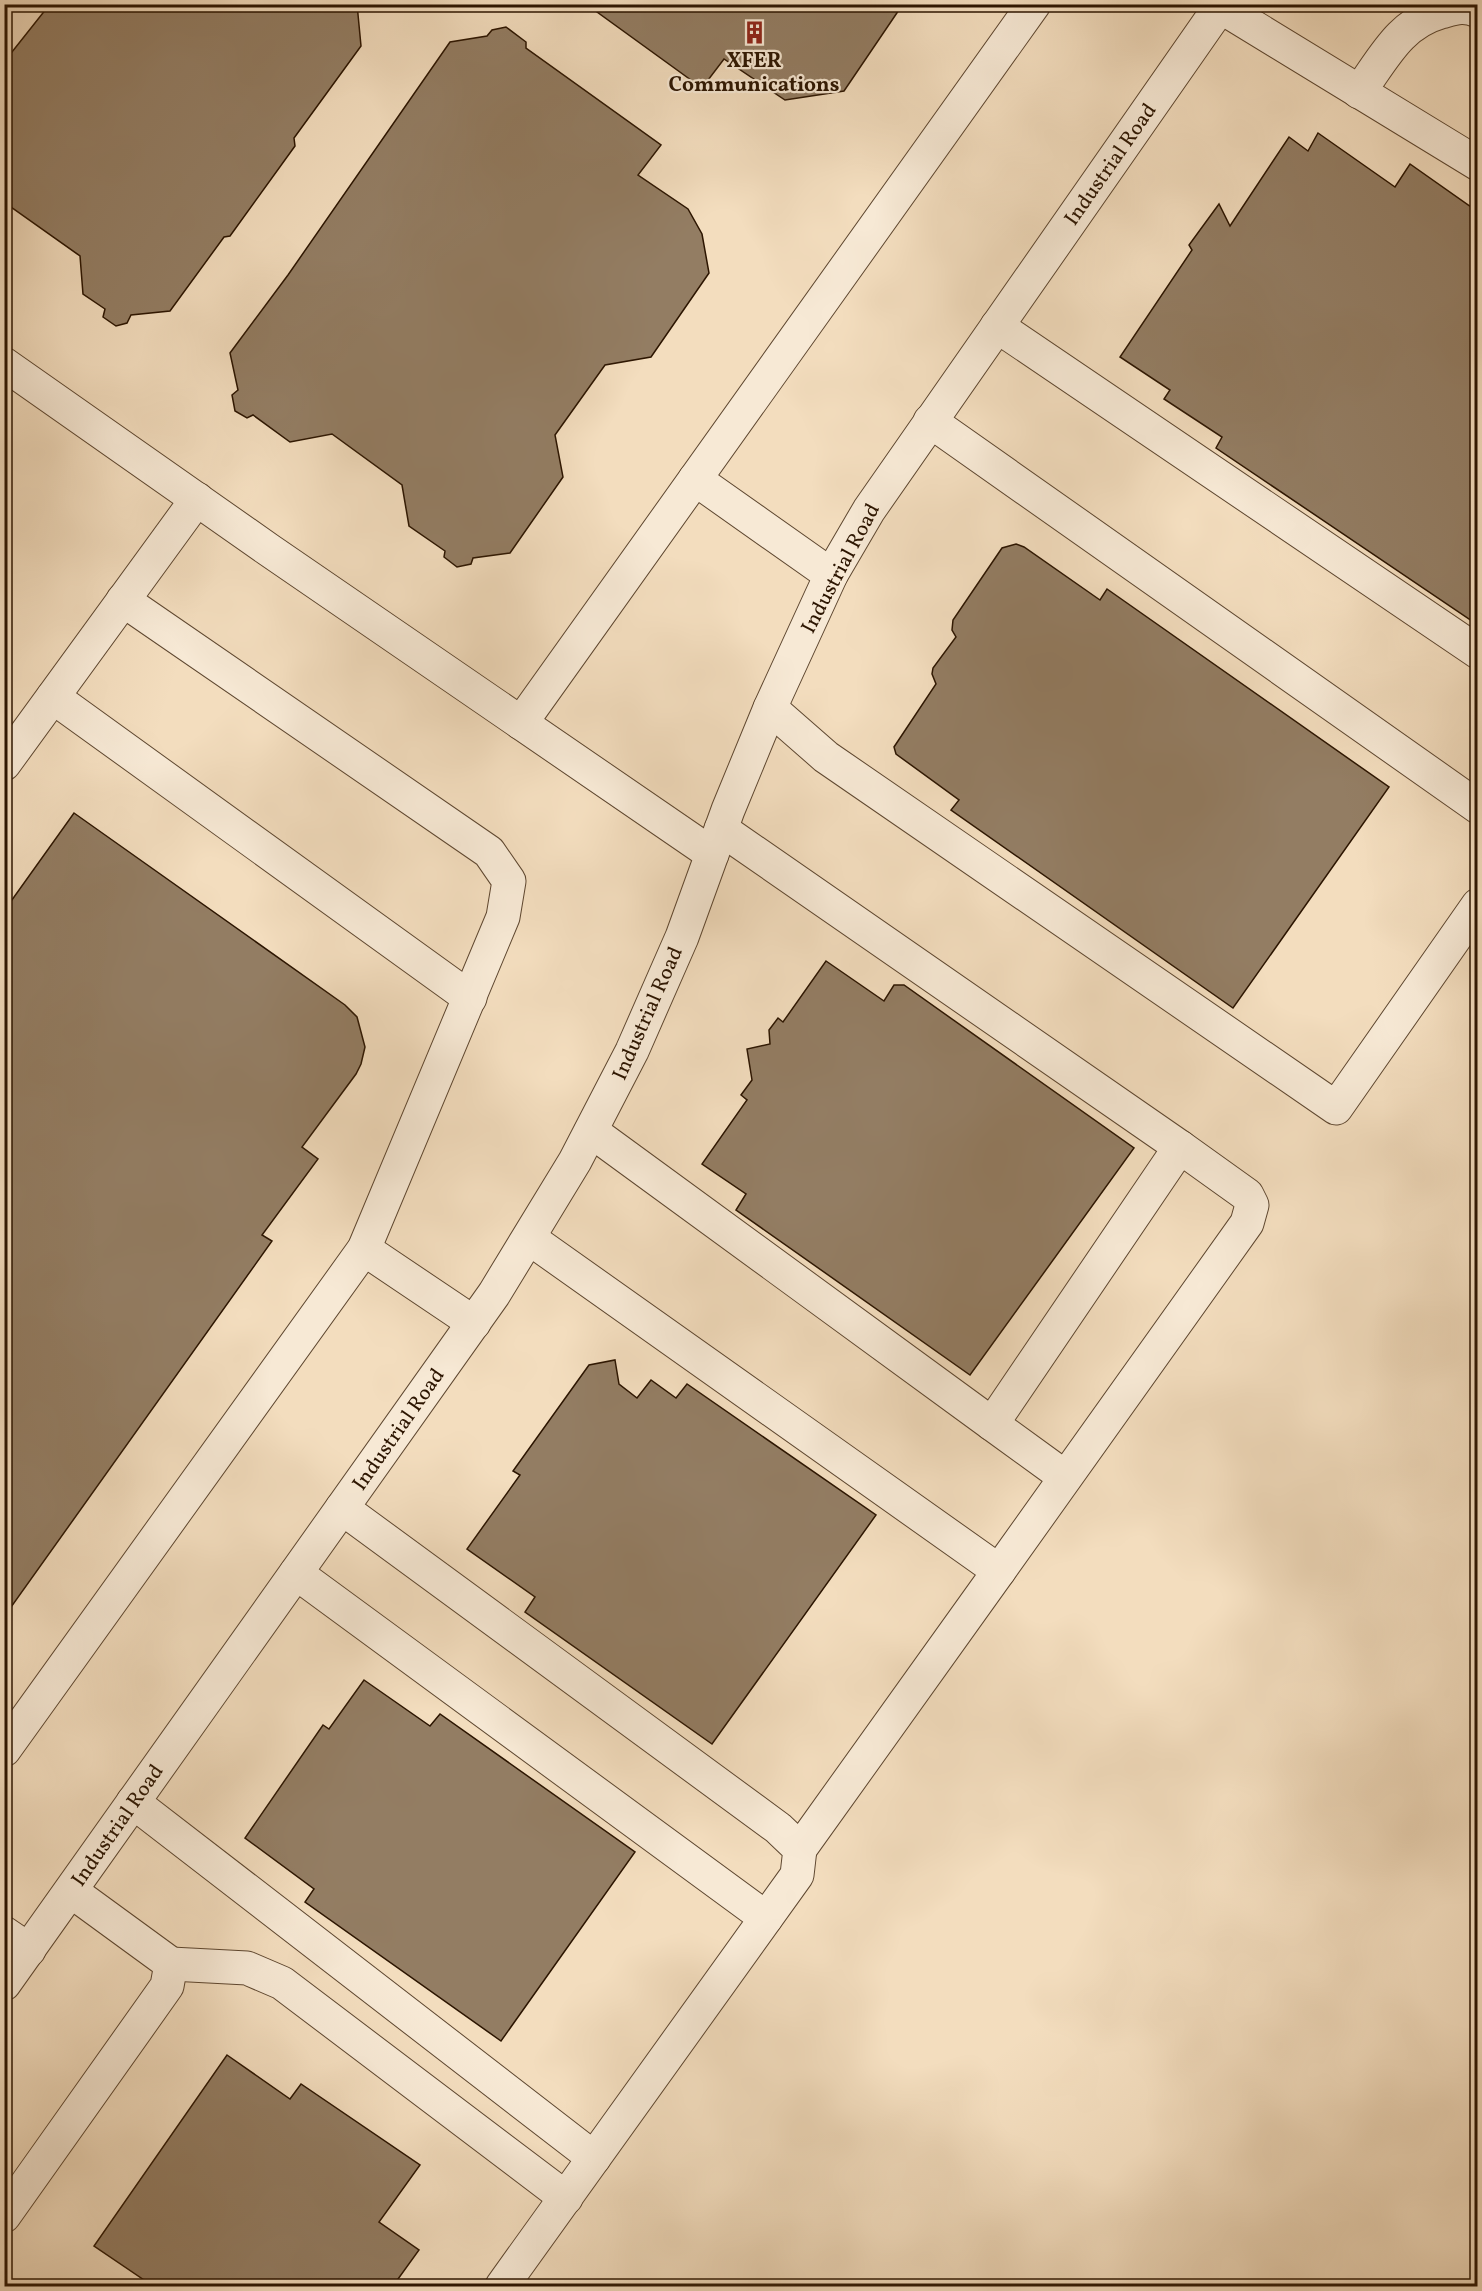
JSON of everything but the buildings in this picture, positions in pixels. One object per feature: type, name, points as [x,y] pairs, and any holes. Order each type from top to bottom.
[{"type":"street","points":[[521,723],[1034,4]]},
{"type":"street","points":[[1219,5],[1478,164]]},
{"type":"street","name":"Industrial Road","points":[[4,1984],[17,1942],[71,1891],[474,1323],[529,1238],[591,1131],[650,1009],[682,937],[770,708],[831,575],[868,510],[1219,5]]},
{"type":"street","points":[[1359,92],[1399,36],[1420,18],[1463,6],[1478,11]]},
{"type":"street","points":[[997,326],[1478,652]]},
{"type":"street","points":[[4,364],[521,723],[717,842],[1180,1147],[1247,1195],[1252,1206],[1247,1223],[800,1849],[797,1875],[502,2286]]},
{"type":"street","points":[[930,421],[1478,807]]},
{"type":"street","points":[[695,479],[831,575]]},
{"type":"street","points":[[4,764],[197,499]]},
{"type":"street","points":[[4,1750],[364,1249],[503,917],[509,881],[489,852],[123,600]]},
{"type":"street","points":[[53,697],[470,998]]},
{"type":"street","points":[[770,708],[826,757],[1336,1108],[1478,904]]},
{"type":"street","points":[[591,1131],[1065,1477]]},
{"type":"street","points":[[992,1424],[1180,1147]]},
{"type":"street","points":[[529,1238],[999,1571]]},
{"type":"street","points":[[364,1249],[474,1323]]},
{"type":"street","points":[[342,1508],[778,1828],[800,1849]]},
{"type":"street","points":[[296,1573],[766,1918]]},
{"type":"street","points":[[133,1802],[594,2158]]},
{"type":"street","points":[[71,1891],[171,1965],[247,1968],[282,1983],[566,2198]]},
{"type":"street","points":[[4,2216],[167,1986],[171,1965]]},
{"type":"place","name":"XFER Communications","points":[[754,32]]}]
